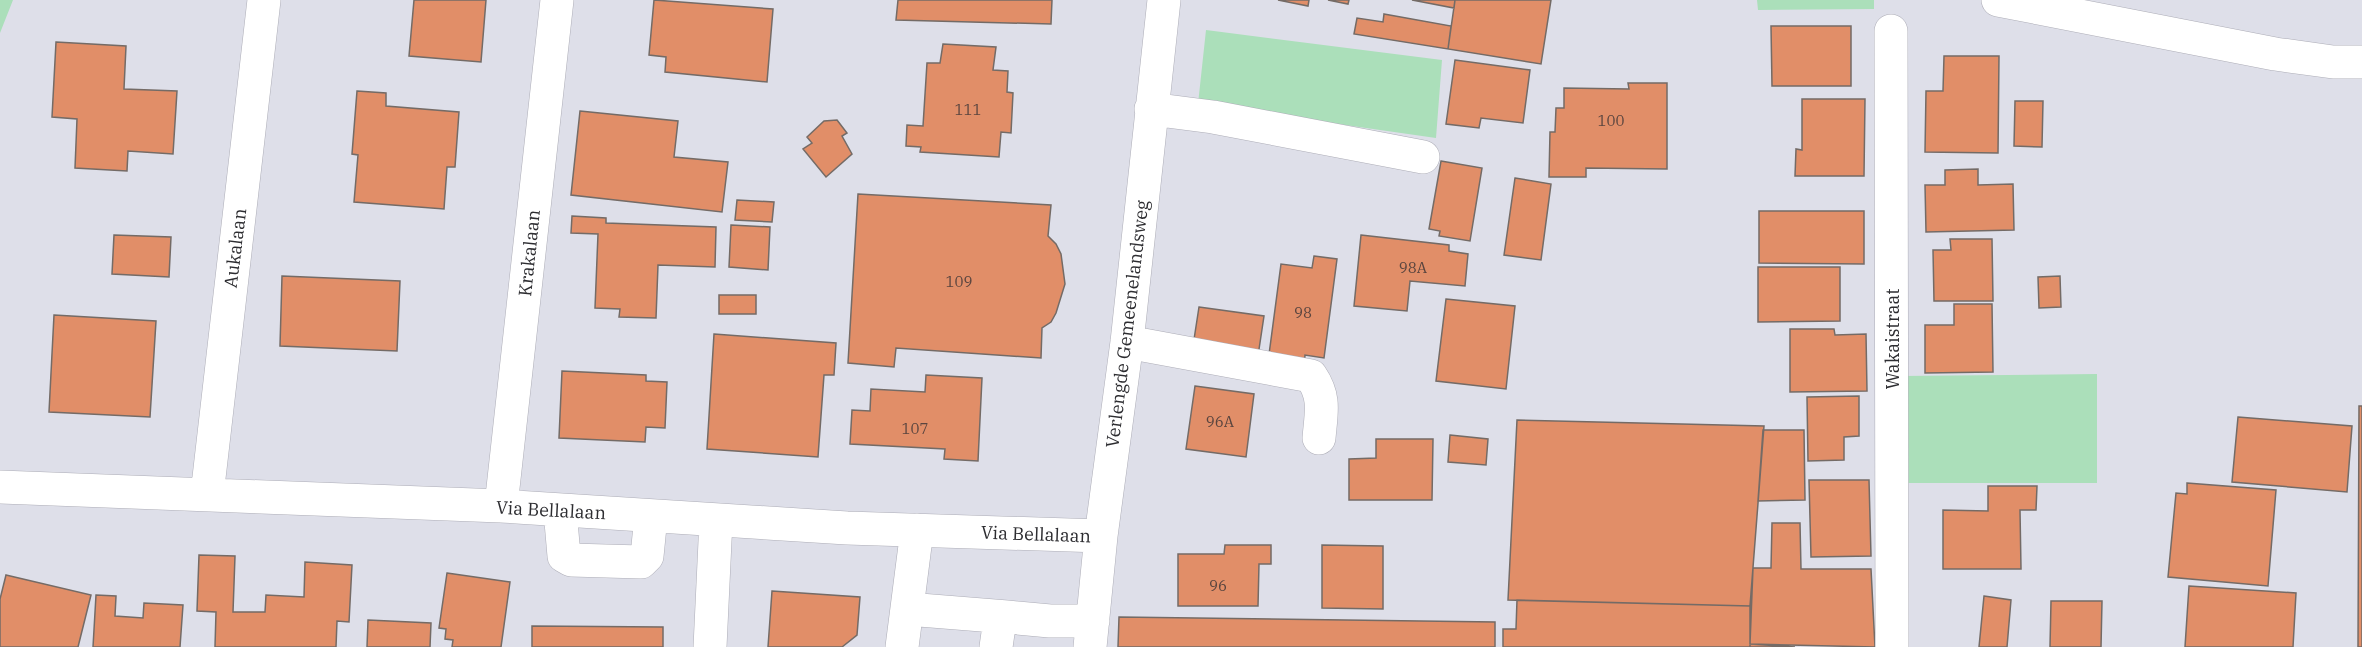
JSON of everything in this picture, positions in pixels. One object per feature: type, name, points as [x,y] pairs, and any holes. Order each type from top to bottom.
[{"type":"street","name":"Aukalaan","points":[[207,495],[264,0]]},
{"type":"street","name":"Krakalaan","points":[[501,506],[557,0]]},
{"type":"street","name":"Verlengde Gemeenelandsweg","points":[[1091,634],[1101,536],[1127,342],[1164,0]]},
{"type":"street","points":[[1998,0],[2275,54],[2332,62],[2362,62]]},
{"type":"street","name":"Wakaistraat","points":[[1891,31],[1892,647]]},
{"type":"street","points":[[1151,109],[1213,117],[1423,157]]},
{"type":"street","points":[[1127,342],[1311,376],[1320,389],[1322,405],[1319,438]]},
{"type":"street","name":"Via Bellalaan","points":[[0,488],[501,506],[716,520],[1101,536]]},
{"type":"street","points":[[560,510],[564,556],[571,560],[640,562],[647,556],[651,516]]},
{"type":"street","points":[[710,647],[716,520]]},
{"type":"street","points":[[902,647],[917,530]]},
{"type":"street","points":[[907,609],[1050,621],[1091,634]]},
{"type":"street","points":[[996,647],[999,627],[1007,617]]},
{"type":"green space","points":[[0,0],[13,0],[0,33]]},
{"type":"green space","points":[[1757,0],[1874,0],[1874,9],[1758,10]]},
{"type":"green space","points":[[1206,30],[1442,60],[1436,138],[1198,104]]},
{"type":"green space","points":[[2097,374],[2097,483],[1901,483],[1901,376]]},
{"type":"building","points":[[414,0],[486,0],[481,62],[409,56]]},
{"type":"building","points":[[654,0],[773,9],[767,82],[665,72],[666,57],[649,55]]},
{"type":"building","points":[[898,0],[1052,0],[1051,24],[896,20]]},
{"type":"building","points":[[1278,0],[1309,0],[1308,6]]},
{"type":"building","points":[[1328,0],[1349,0],[1348,4]]},
{"type":"building","points":[[1412,0],[1455,0],[1454,8]]},
{"type":"building","points":[[1455,0],[1551,0],[1541,64],[1448,49]]},
{"type":"building","points":[[1384,14],[1451,26],[1448,49],[1354,34],[1357,18],[1383,22]]},
{"type":"building","points":[[1771,26],[1851,26],[1851,86],[1772,86]]},
{"type":"building","points":[[56,42],[126,46],[124,89],[177,91],[173,154],[128,151],[127,171],[75,168],[77,119],[52,117]]},
{"type":"building","points":[[943,44],[996,47],[993,70],[1008,71],[1007,92],[1013,93],[1011,133],[1001,132],[999,157],[920,152],[921,147],[906,146],[907,125],[923,126],[927,63],[940,63]]},
{"type":"building","points":[[1944,56],[1999,56],[1998,153],[1925,152],[1926,91],[1943,91]]},
{"type":"building","points":[[1455,60],[1530,70],[1523,123],[1481,118],[1479,128],[1446,124]]},
{"type":"building","points":[[1628,83],[1667,83],[1667,169],[1586,168],[1586,177],[1549,177],[1550,132],[1555,132],[1556,108],[1564,108],[1564,88],[1629,89]]},
{"type":"building","points":[[357,91],[386,93],[386,106],[459,112],[455,167],[447,167],[444,209],[354,202],[358,155],[352,154]]},
{"type":"building","points":[[1802,99],[1865,99],[1864,176],[1795,176],[1796,149],[1802,150]]},
{"type":"building","points":[[2015,101],[2043,101],[2042,147],[2014,146]]},
{"type":"building","points":[[580,111],[678,121],[674,157],[728,162],[722,212],[571,195]]},
{"type":"building","points":[[837,120],[847,133],[842,136],[852,154],[826,177],[803,149],[812,143],[807,137],[824,121]]},
{"type":"building","points":[[1441,161],[1482,168],[1470,241],[1439,236],[1440,231],[1429,229]]},
{"type":"building","points":[[1978,169],[1978,185],[2013,184],[2014,230],[1926,232],[1925,185],[1945,185],[1945,170]]},
{"type":"building","points":[[1515,178],[1551,184],[1541,260],[1504,255]]},
{"type":"building","points":[[858,194],[1051,205],[1048,236],[1056,244],[1061,254],[1065,284],[1056,313],[1051,322],[1042,328],[1041,358],[896,348],[894,367],[848,363]]},
{"type":"building","points":[[737,200],[774,202],[772,222],[735,220]]},
{"type":"building","points":[[1759,211],[1864,211],[1864,264],[1759,263]]},
{"type":"building","points":[[572,216],[606,218],[606,223],[716,227],[715,267],[658,265],[656,318],[619,317],[620,309],[595,308],[598,234],[571,233]]},
{"type":"building","points":[[731,225],[770,227],[768,270],[729,267]]},
{"type":"building","points":[[114,235],[171,237],[169,277],[112,274]]},
{"type":"building","points":[[1361,235],[1449,245],[1449,251],[1468,254],[1465,286],[1410,281],[1407,311],[1354,306]]},
{"type":"building","points":[[1950,239],[1992,239],[1993,301],[1934,301],[1933,250],[1951,250]]},
{"type":"building","points":[[1314,256],[1337,259],[1324,358],[1305,355],[1304,368],[1268,362],[1281,264],[1312,268]]},
{"type":"building","points":[[1758,267],[1840,267],[1840,321],[1758,322]]},
{"type":"building","points":[[282,276],[400,281],[397,351],[280,346]]},
{"type":"building","points":[[2060,276],[2061,307],[2039,308],[2038,277]]},
{"type":"building","points":[[719,295],[756,295],[756,314],[719,314]]},
{"type":"building","points":[[1446,299],[1515,306],[1506,389],[1436,381]]},
{"type":"building","points":[[1954,304],[1992,304],[1993,372],[1925,373],[1925,325],[1954,325]]},
{"type":"building","points":[[1199,307],[1264,316],[1258,356],[1193,346]]},
{"type":"building","points":[[54,315],[156,321],[150,417],[49,412]]},
{"type":"building","points":[[1790,329],[1834,329],[1835,335],[1866,334],[1867,391],[1790,392]]},
{"type":"building","points":[[714,334],[836,343],[834,375],[824,375],[818,457],[707,449]]},
{"type":"building","points":[[562,371],[646,375],[646,381],[667,382],[665,428],[646,427],[645,442],[559,438]]},
{"type":"building","points":[[926,375],[982,378],[978,461],[944,459],[945,449],[850,444],[852,410],[870,411],[871,389],[925,392]]},
{"type":"building","points":[[1195,386],[1254,394],[1246,457],[1186,449]]},
{"type":"building","points":[[1859,396],[1859,436],[1844,437],[1844,460],[1808,461],[1807,397]]},
{"type":"building","points":[[2359,406],[2362,406],[2362,647],[2358,647]]},
{"type":"building","points":[[2238,417],[2352,426],[2347,492],[2232,482]]},
{"type":"building","points":[[1517,420],[1764,426],[1750,606],[1508,600]]},
{"type":"building","points":[[1763,430],[1804,430],[1805,500],[1758,501]]},
{"type":"building","points":[[1450,435],[1488,439],[1486,465],[1448,462]]},
{"type":"building","points":[[1376,439],[1433,439],[1432,500],[1349,500],[1349,459],[1376,458]]},
{"type":"building","points":[[1809,480],[1869,480],[1871,556],[1811,557]]},
{"type":"building","points":[[2187,483],[2276,490],[2268,586],[2168,577],[2176,493],[2187,494]]},
{"type":"building","points":[[1988,486],[2037,486],[2036,510],[2020,510],[2021,569],[1943,569],[1943,510],[1988,511]]},
{"type":"building","points":[[1772,523],[1800,523],[1801,569],[1871,569],[1875,647],[1750,644],[1753,568],[1771,568]]},
{"type":"building","points":[[1225,545],[1271,545],[1271,564],[1259,564],[1258,606],[1178,606],[1178,554],[1224,554]]},
{"type":"building","points":[[1322,545],[1383,546],[1383,609],[1322,608]]},
{"type":"building","points":[[199,555],[235,556],[233,612],[265,612],[266,595],[304,597],[305,562],[352,565],[349,622],[337,621],[336,647],[215,647],[216,612],[197,611]]},
{"type":"building","points":[[447,573],[510,582],[501,647],[452,647],[453,640],[445,639],[446,629],[439,628]]},
{"type":"building","points":[[6,575],[91,595],[78,647],[0,647],[0,599]]},
{"type":"building","points":[[2189,586],[2296,593],[2293,647],[2185,647]]},
{"type":"building","points":[[772,591],[860,597],[857,635],[842,647],[768,647]]},
{"type":"building","points":[[96,595],[116,596],[115,616],[143,618],[144,603],[183,605],[180,647],[93,647]]},
{"type":"building","points":[[1984,596],[2011,600],[2007,647],[1979,647]]},
{"type":"building","points":[[1517,600],[1750,606],[1750,647],[1503,647],[1503,629],[1516,629]]},
{"type":"building","points":[[2051,601],[2102,601],[2101,647],[2050,647]]},
{"type":"building","points":[[1119,617],[1495,622],[1495,647],[1118,647]]},
{"type":"building","points":[[368,620],[431,623],[430,647],[367,647]]},
{"type":"building","points":[[532,626],[663,627],[663,647],[532,647]]},
{"type":"building","points":[[1750,644],[1795,647],[1750,647]]}]
